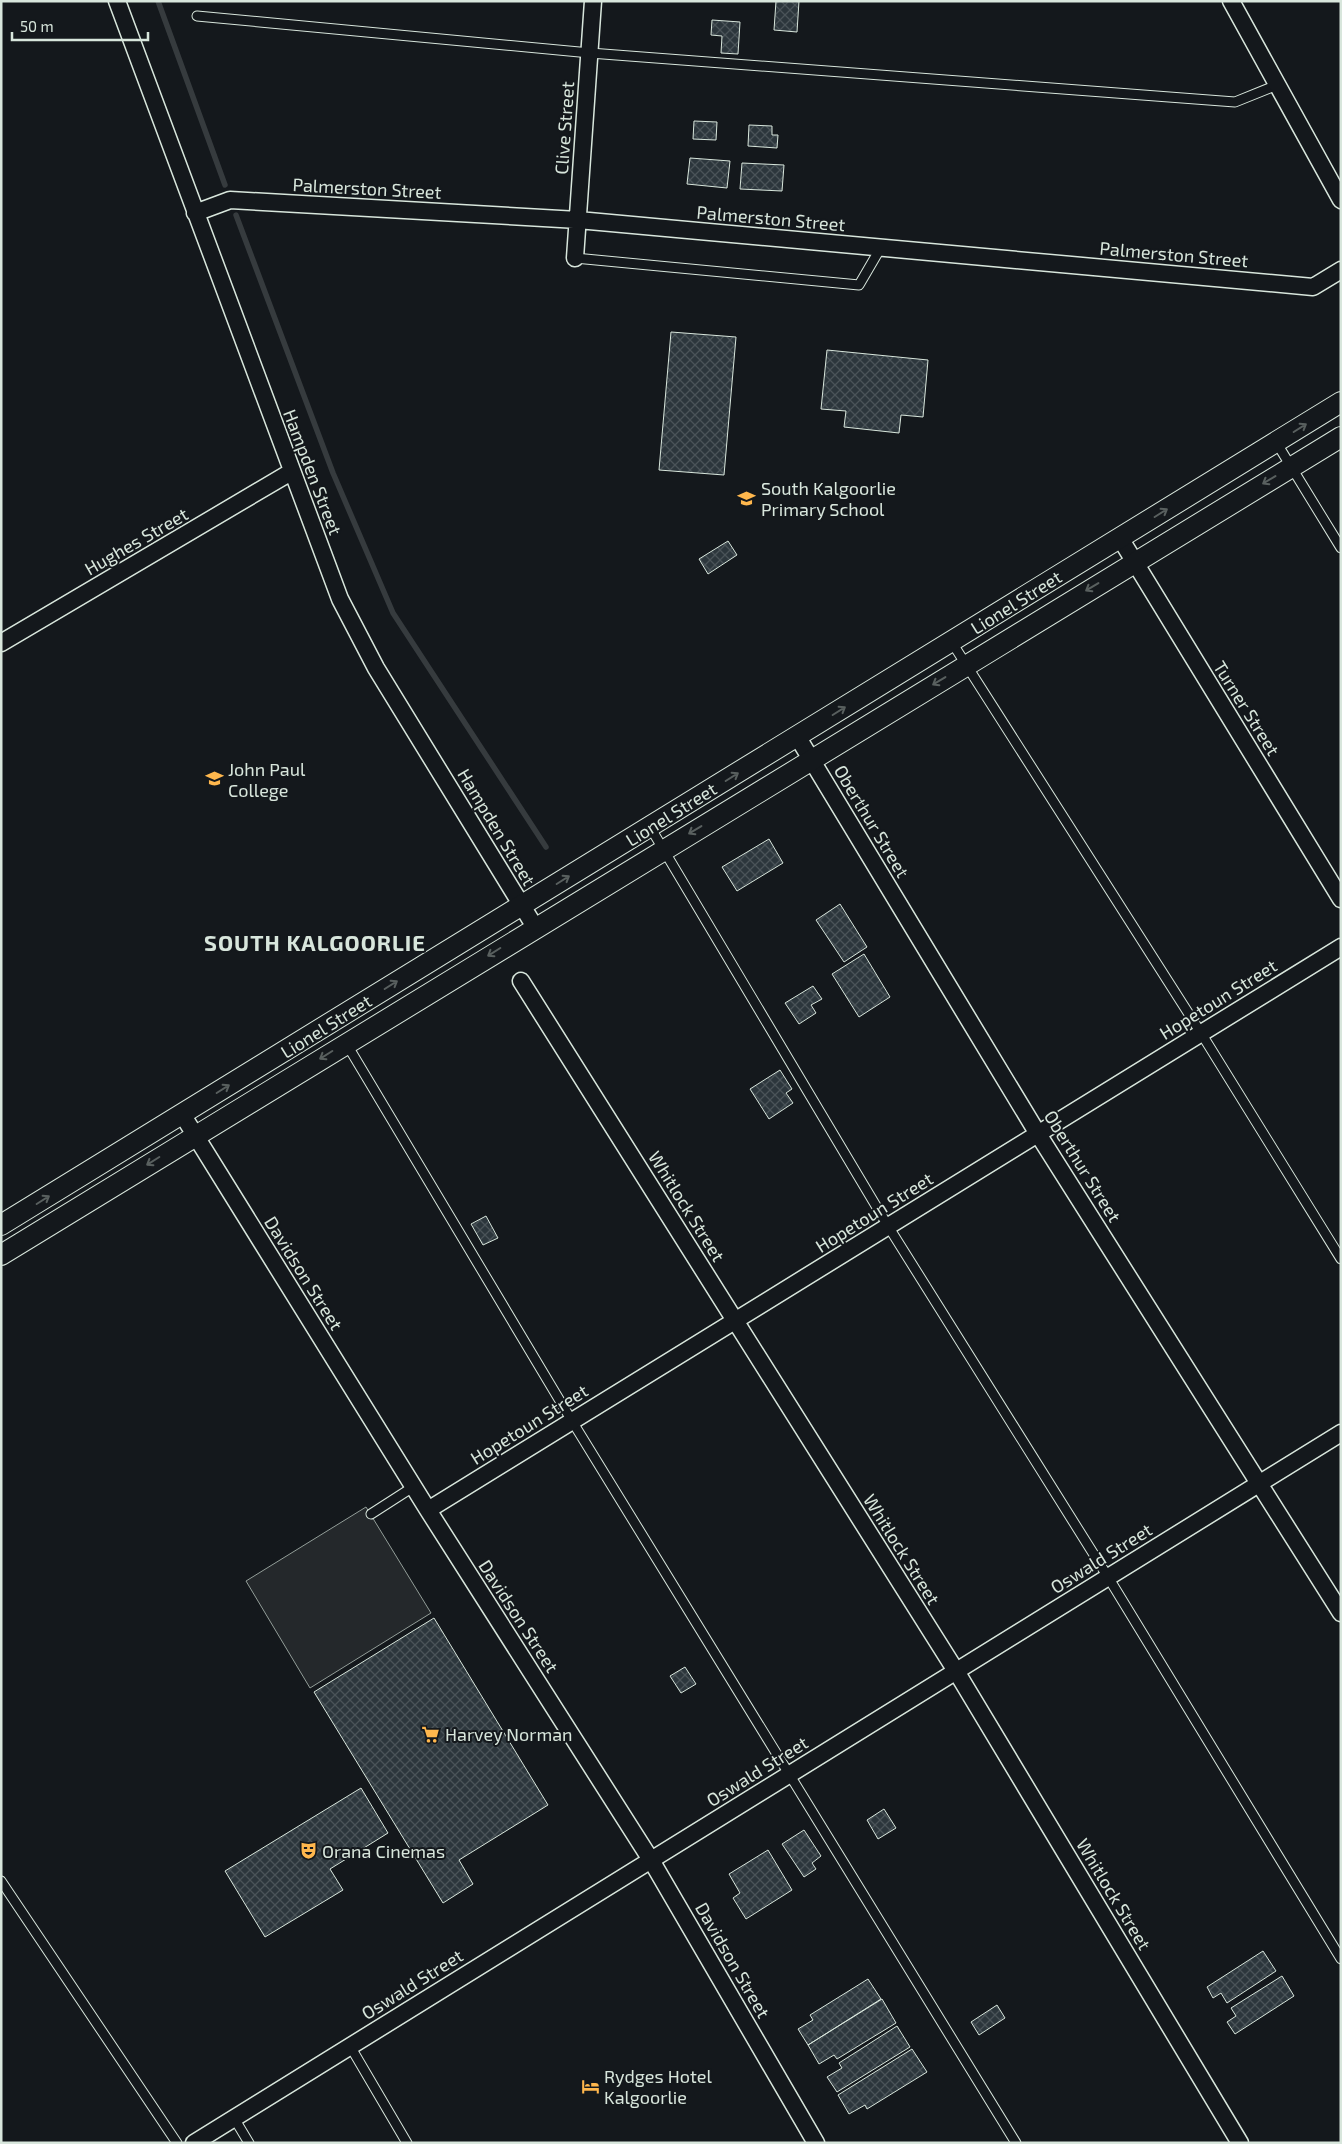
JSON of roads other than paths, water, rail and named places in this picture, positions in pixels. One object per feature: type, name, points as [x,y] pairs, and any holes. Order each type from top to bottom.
[{"type":"street","name":"Hampden Street","points":[[116,1],[340,599],[376,668],[535,926]]},
{"type":"street","name":"Clive Street","points":[[575,258],[593,1]]},
{"type":"street","points":[[1231,1],[1341,200]]},
{"type":"street","name":"Palmerston Street","points":[[195,213],[230,200],[578,220],[1313,287],[1341,270]]},
{"type":"street","name":"Lionel Street","points":[[1,1225],[1341,402]]},
{"type":"street","name":"Lionel Street","points":[[1,1254],[535,926],[1341,437]]},
{"type":"street","name":"Hughes Street","points":[[1,643],[292,472]]},
{"type":"street","name":"Turner Street","points":[[1120,538],[1341,899]]},
{"type":"street","name":"Oberthur Street","points":[[798,736],[1038,1134],[1341,1613]]},
{"type":"street","name":"Hopetoun Street","points":[[428,1510],[1341,947]]},
{"type":"street","name":"Whitlock Street","points":[[521,981],[956,1671],[1240,2143]]},
{"type":"street","name":"Davidson Street","points":[[182,1114],[413,1487],[651,1860],[816,2143]]},
{"type":"street","name":"Oswald Street","points":[[194,2143],[1341,1433]]},
{"type":"lane","points":[[197,16],[590,53],[1236,102],[1277,85]]},
{"type":"lane","points":[[575,258],[859,285],[880,249]]},
{"type":"lane","points":[[1276,442],[1341,548]]},
{"type":"lane","points":[[951,641],[1201,1033],[1341,1259]]},
{"type":"lane","points":[[650,826],[888,1226],[1108,1577],[1341,1958]]},
{"type":"lane","points":[[346,1043],[572,1421],[1016,2143]]},
{"type":"lane","points":[[371,1514],[413,1487]]},
{"type":"lane","points":[[1,1881],[177,2143]]},
{"type":"lane","points":[[350,2046],[408,2143]]},
{"type":"lane","points":[[234,2118],[249,2143]]},
{"type":"waterway","points":[[158,1],[225,185]]},
{"type":"waterway","points":[[236,215],[333,473],[393,613],[546,847]]},
{"type":"place","name":"South Kalgoorlie Primary School","points":[[747,498]]},
{"type":"place","name":"John Paul College","points":[[214,779]]},
{"type":"place","name":"Harvey Norman","points":[[431,1734]]},
{"type":"place","name":"Orana Cinemas","points":[[308,1851]]},
{"type":"place","name":"Rydges Hotel Kalgoorlie","points":[[590,2086]]},
{"type":"district","name":"SOUTH KALGOORLIE","points":[[315,942]]}]
